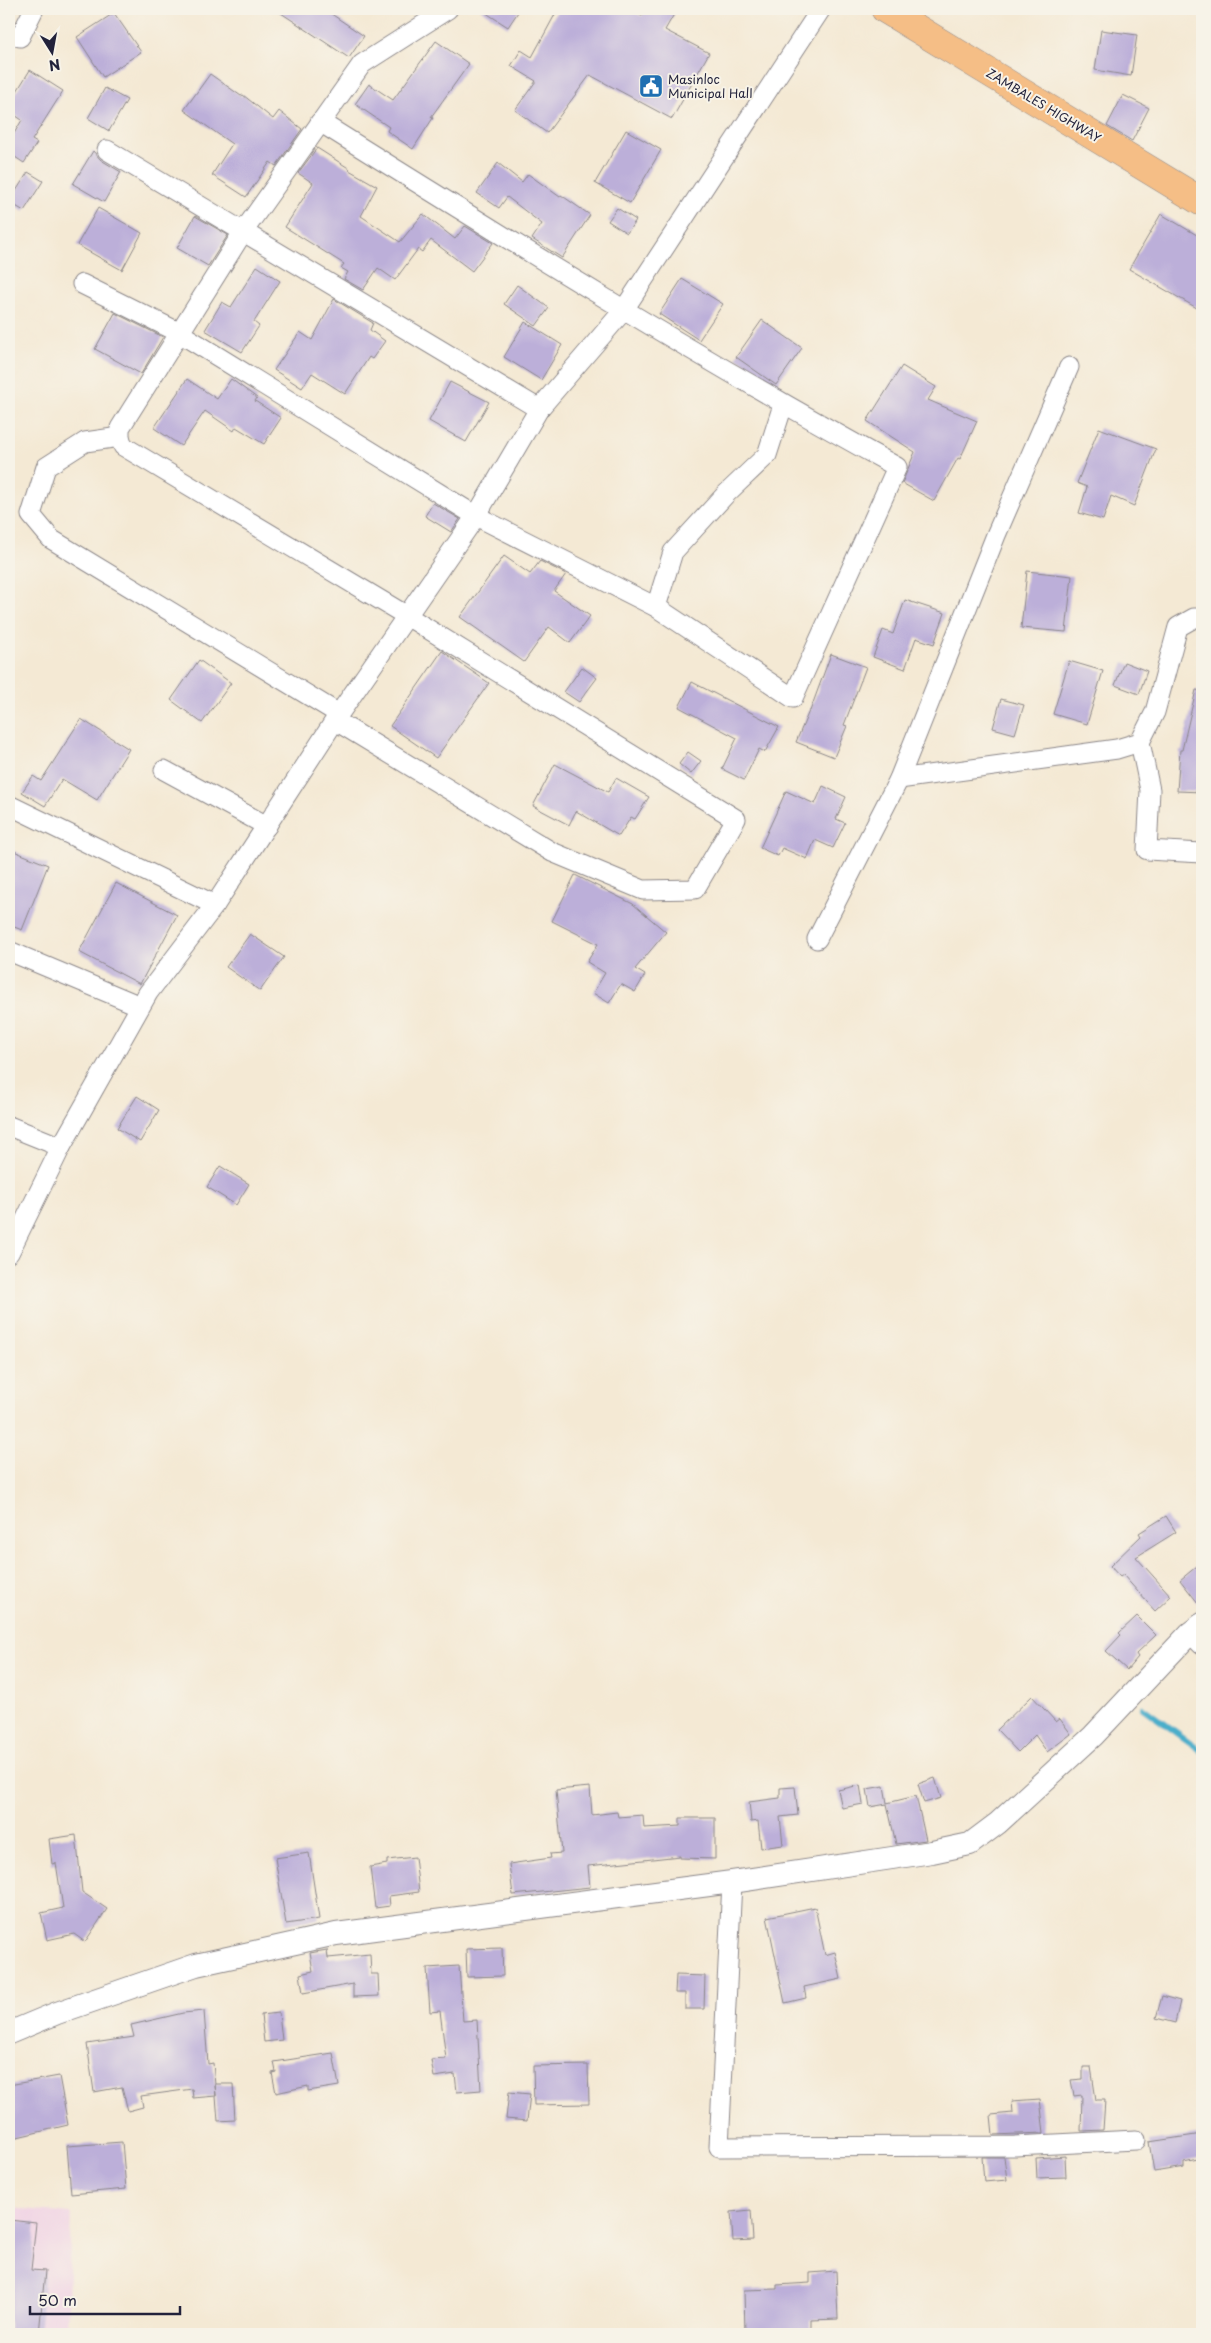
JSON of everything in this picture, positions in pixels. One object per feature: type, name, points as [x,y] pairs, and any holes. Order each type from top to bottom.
[{"type":"main road","name":"ZAMBALES HIGHWAY","points":[[885,9],[1202,202]]},
{"type":"street","points":[[20,37],[34,9]]},
{"type":"street","points":[[120,437],[85,442],[46,467],[31,515],[51,539],[552,852],[643,890],[695,889],[736,818],[407,616],[124,446],[120,437],[120,428],[178,332],[243,232],[362,64],[448,9]]},
{"type":"street","points":[[9,1253],[61,1146],[140,1006],[215,905],[337,718],[476,516],[539,409],[623,311],[821,9]]},
{"type":"street","points":[[82,284],[178,332],[476,516],[656,608],[793,698],[897,467],[782,405],[623,311],[320,122]]},
{"type":"street","points":[[107,150],[539,409]]},
{"type":"street","points":[[817,940],[899,779],[996,535],[1070,367]]},
{"type":"street","points":[[656,608],[673,552],[726,494],[767,455],[782,405]]},
{"type":"street","points":[[1202,618],[1194,618],[1178,628],[1155,712],[1140,742],[1150,790],[1147,850],[1202,853]]},
{"type":"street","points":[[899,779],[1117,749],[1140,742]]},
{"type":"street","points":[[164,770],[267,826]]},
{"type":"street","points":[[9,804],[215,905]]},
{"type":"street","points":[[9,951],[140,1006]]},
{"type":"street","points":[[9,1126],[61,1146]]},
{"type":"street","points":[[9,2033],[75,2006],[196,1965],[336,1934],[732,1882],[932,1852],[970,1844],[998,1823],[1093,1736],[1153,1673],[1198,1634]]},
{"type":"street","points":[[732,1882],[719,2147],[1015,2146],[1136,2140]]},
{"type":"shaded area","points":[[9,2208],[71,2213],[67,2334],[9,2334]]},
{"type":"building","points":[[275,9],[324,9],[364,36],[349,58]]},
{"type":"building","points":[[480,9],[520,9],[508,27]]},
{"type":"building","name":"Masinloc Municipal Hall","points":[[558,9],[628,9],[642,16],[646,9],[677,9],[665,30],[709,53],[672,119],[590,75],[547,133],[515,110],[536,81],[511,66],[521,50],[532,57]]},
{"type":"building","points":[[114,13],[141,52],[103,77],[77,37]]},
{"type":"building","points":[[1101,30],[1137,35],[1131,76],[1095,70]]},
{"type":"building","points":[[436,41],[469,64],[431,117],[433,118],[413,149],[387,131],[389,127],[355,104],[369,84],[393,100]]},
{"type":"building","points":[[30,70],[63,91],[32,140],[37,143],[24,163],[9,153],[9,142],[22,120],[9,111],[9,104]]},
{"type":"building","points":[[210,74],[241,96],[243,95],[273,119],[279,111],[302,129],[276,166],[270,162],[246,197],[212,175],[232,144],[184,110]]},
{"type":"building","points":[[105,88],[127,100],[109,131],[88,118]]},
{"type":"building","points":[[1123,95],[1149,108],[1132,141],[1107,126]]},
{"type":"building","points":[[626,130],[661,150],[630,203],[595,183]]},
{"type":"building","points":[[317,148],[377,186],[361,216],[400,242],[423,214],[455,239],[465,226],[493,243],[472,271],[431,240],[422,252],[418,249],[395,280],[378,268],[363,290],[344,279],[348,272],[341,268],[344,264],[285,227],[313,183],[298,173]]},
{"type":"building","points":[[93,151],[101,160],[121,172],[104,202],[73,184]]},
{"type":"building","points":[[498,163],[522,182],[528,174],[560,197],[561,195],[590,215],[562,258],[532,239],[542,224],[507,197],[499,208],[477,193]]},
{"type":"building","points":[[28,172],[43,181],[24,211],[9,202]]},
{"type":"building","points":[[98,208],[142,233],[122,270],[77,245]]},
{"type":"building","points":[[617,208],[636,220],[627,233],[608,221]]},
{"type":"building","points":[[1161,214],[1202,238],[1202,311],[1129,269]]},
{"type":"building","points":[[195,216],[228,235],[208,266],[177,248]]},
{"type":"building","points":[[257,266],[280,281],[254,322],[259,326],[242,352],[205,330],[222,302],[231,307]]},
{"type":"building","points":[[682,279],[723,304],[699,340],[659,314]]},
{"type":"building","points":[[517,285],[549,308],[536,326],[504,304]]},
{"type":"building","points":[[334,299],[373,323],[370,330],[385,341],[372,359],[369,357],[345,394],[312,373],[302,388],[274,370],[300,332],[312,340]]},
{"type":"building","points":[[115,313],[163,337],[141,374],[95,349]]},
{"type":"building","points":[[762,320],[802,348],[776,385],[736,357]]},
{"type":"building","points":[[525,322],[562,345],[541,380],[504,357]]},
{"type":"building","points":[[902,366],[936,387],[928,400],[977,421],[960,459],[958,458],[934,501],[902,483],[915,452],[867,421]]},
{"type":"building","points":[[187,379],[217,399],[231,379],[257,398],[255,401],[281,418],[264,444],[236,427],[234,431],[205,411],[181,446],[154,428]]},
{"type":"building","points":[[450,382],[489,402],[466,442],[429,421]]},
{"type":"building","points":[[1099,428],[1156,449],[1134,506],[1111,496],[1103,520],[1079,513],[1087,487],[1077,483]]},
{"type":"building","points":[[433,503],[460,519],[451,532],[425,516]]},
{"type":"building","points":[[504,556],[530,574],[540,561],[566,574],[554,591],[590,616],[570,643],[549,627],[524,662],[460,617]]},
{"type":"building","points":[[1027,571],[1072,576],[1066,632],[1021,628]]},
{"type":"building","points":[[905,600],[945,613],[934,644],[916,638],[905,669],[873,657],[883,630],[893,634]]},
{"type":"building","points":[[442,651],[489,683],[436,758],[390,726]]},
{"type":"building","points":[[831,654],[866,667],[844,725],[847,726],[834,757],[796,742],[810,711]]},
{"type":"building","points":[[199,660],[231,683],[202,723],[171,700]]},
{"type":"building","points":[[1069,661],[1103,671],[1087,724],[1053,714]]},
{"type":"building","points":[[1124,662],[1147,671],[1139,694],[1115,685]]},
{"type":"building","points":[[582,667],[597,678],[579,702],[564,692]]},
{"type":"building","points":[[692,682],[779,727],[765,752],[759,749],[744,780],[722,769],[737,738],[679,707]]},
{"type":"building","points":[[1196,690],[1202,691],[1202,792],[1177,791],[1180,750],[1182,750]]},
{"type":"building","points":[[1001,699],[1024,705],[1015,734],[993,728]]},
{"type":"building","points":[[81,719],[129,749],[97,800],[62,779],[45,806],[22,792],[33,776],[41,781]]},
{"type":"building","points":[[688,752],[701,761],[691,774],[679,764]]},
{"type":"building","points":[[555,764],[608,792],[616,778],[649,797],[635,819],[631,817],[619,836],[576,811],[569,825],[533,806]]},
{"type":"building","points":[[823,786],[846,797],[836,819],[845,823],[833,848],[815,840],[807,859],[782,848],[778,856],[760,848],[786,791],[815,804]]},
{"type":"building","points":[[9,849],[48,865],[22,930],[9,925]]},
{"type":"building","points":[[575,875],[633,904],[666,932],[635,969],[645,975],[635,992],[621,984],[609,1003],[593,993],[605,973],[587,962],[598,944],[552,921]]},
{"type":"building","points":[[116,883],[177,915],[140,984],[79,952]]},
{"type":"building","points":[[250,934],[284,957],[260,991],[226,967]]},
{"type":"building","points":[[137,1096],[159,1110],[140,1142],[117,1128]]},
{"type":"building","points":[[220,1166],[249,1184],[236,1205],[207,1187]]},
{"type":"building","points":[[1166,1516],[1176,1532],[1136,1557],[1171,1596],[1155,1611],[1123,1575],[1120,1577],[1110,1566],[1141,1536],[1139,1533]]},
{"type":"building","points":[[1202,1562],[1202,1608],[1180,1580]]},
{"type":"building","points":[[1137,1616],[1156,1635],[1136,1654],[1138,1657],[1127,1670],[1106,1651],[1121,1635],[1119,1633]]},
{"type":"building","points":[[1032,1696],[1056,1722],[1060,1719],[1071,1734],[1047,1752],[1035,1735],[1018,1752],[997,1730]]},
{"type":"building","points":[[935,1778],[941,1798],[924,1803],[918,1784]]},
{"type":"building","points":[[860,1785],[863,1804],[842,1808],[838,1790]]},
{"type":"building","points":[[884,1786],[887,1803],[916,1796],[926,1840],[896,1844],[887,1804],[870,1807],[867,1789]]},
{"type":"building","points":[[590,1787],[592,1815],[617,1812],[618,1817],[643,1815],[644,1828],[680,1826],[680,1818],[715,1818],[715,1859],[680,1858],[680,1856],[588,1866],[590,1887],[513,1895],[509,1864],[551,1858],[550,1854],[562,1853],[556,1790]]},
{"type":"building","points":[[795,1787],[798,1815],[780,1817],[783,1845],[761,1848],[758,1821],[751,1822],[749,1802],[780,1798],[780,1788]]},
{"type":"building","points":[[76,1835],[82,1892],[107,1909],[85,1942],[74,1934],[47,1940],[41,1913],[63,1908],[56,1863],[52,1864],[49,1839]]},
{"type":"building","points":[[309,1853],[319,1919],[286,1924],[275,1858]]},
{"type":"building","points":[[415,1857],[419,1892],[389,1896],[390,1906],[375,1908],[370,1867],[387,1864],[387,1860]]},
{"type":"building","points":[[815,1907],[825,1955],[835,1952],[841,1979],[804,1987],[806,1998],[785,2003],[767,1917]]},
{"type":"building","points":[[502,1948],[503,1976],[467,1977],[466,1949]]},
{"type":"building","points":[[327,1950],[328,1958],[370,1954],[371,1974],[378,1974],[379,1996],[353,1997],[353,1984],[303,1993],[300,1974],[313,1971],[310,1953]]},
{"type":"building","points":[[459,1966],[463,2021],[477,2020],[481,2090],[457,2092],[455,2074],[434,2077],[431,2060],[446,2059],[440,2011],[430,2012],[427,1968]]},
{"type":"building","points":[[676,1975],[705,1976],[704,2009],[685,2009],[685,1993],[675,1993]]},
{"type":"building","points":[[1162,1996],[1180,2001],[1175,2023],[1156,2018]]},
{"type":"building","points":[[204,2011],[208,2064],[213,2063],[216,2096],[193,2098],[192,2089],[141,2096],[143,2107],[128,2111],[122,2087],[94,2092],[87,2044],[134,2037],[131,2025],[183,2013]]},
{"type":"building","points":[[279,2013],[282,2040],[264,2042],[261,2015]]},
{"type":"building","points":[[333,2053],[339,2086],[308,2091],[308,2086],[276,2093],[272,2073],[276,2072],[274,2062]]},
{"type":"building","points":[[588,2065],[589,2104],[534,2105],[533,2066]]},
{"type":"building","points":[[1083,2067],[1091,2067],[1096,2100],[1105,2100],[1103,2130],[1081,2131],[1082,2095],[1074,2096],[1071,2080],[1083,2079]]},
{"type":"building","points":[[59,2076],[68,2125],[9,2139],[9,2085]]},
{"type":"building","points":[[215,2084],[233,2084],[235,2120],[218,2121]]},
{"type":"building","points":[[509,2092],[530,2094],[527,2121],[506,2119]]},
{"type":"building","points":[[1040,2099],[1044,2133],[993,2135],[991,2115],[1013,2113],[1012,2101]]},
{"type":"building","points":[[1202,2134],[1202,2158],[1184,2162],[1184,2167],[1154,2172],[1149,2142]]},
{"type":"building","points":[[122,2142],[126,2189],[71,2194],[67,2146]]},
{"type":"building","points":[[1065,2156],[1066,2177],[1037,2178],[1036,2158]]},
{"type":"building","points":[[982,2157],[1004,2157],[1007,2180],[984,2182]]},
{"type":"building","points":[[751,2210],[753,2240],[733,2241],[731,2212]]},
{"type":"building","points":[[9,2220],[36,2223],[31,2270],[45,2271],[39,2334],[9,2334]]},
{"type":"building","points":[[836,2271],[838,2319],[811,2320],[811,2331],[785,2334],[745,2334],[744,2290],[777,2289],[777,2285],[810,2283],[810,2273]]},
{"type":"waterway","points":[[1143,1708],[1202,1751]]},
{"type":"place","name":"Masinloc Municipal Hall","points":[[651,86]]}]
